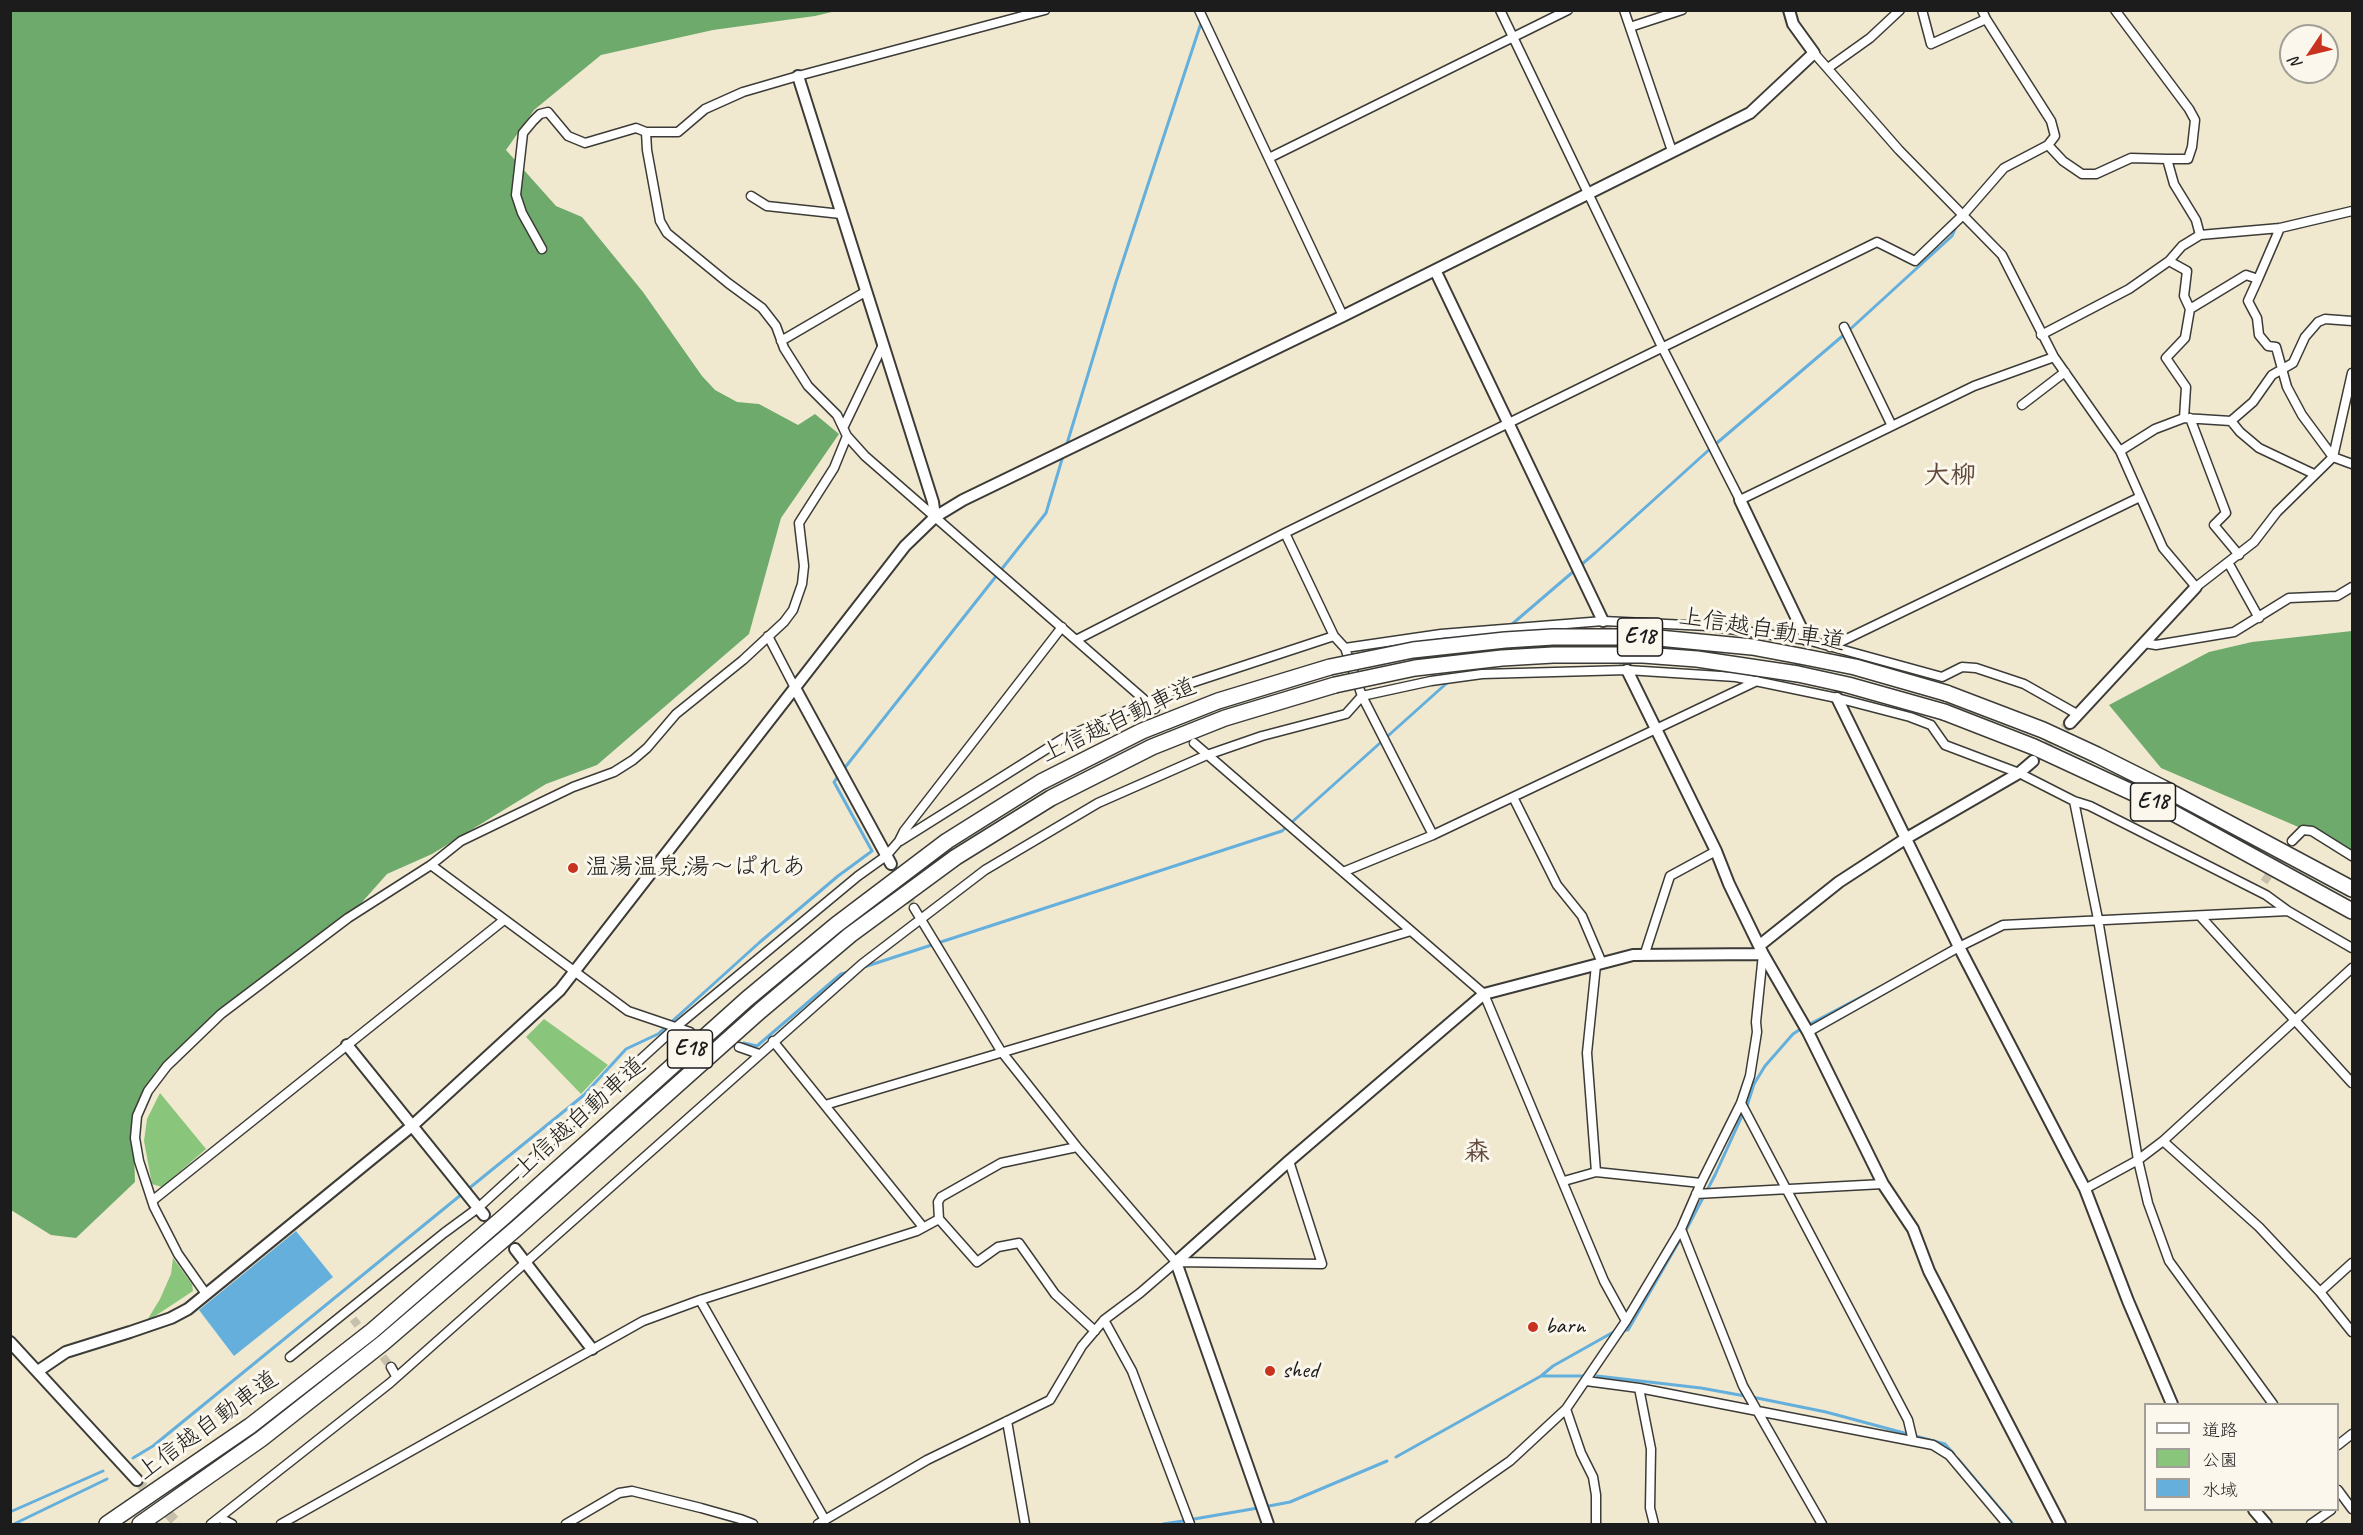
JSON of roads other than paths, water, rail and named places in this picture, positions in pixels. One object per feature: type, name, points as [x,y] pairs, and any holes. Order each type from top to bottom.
[{"type":"highway","name":"上信越自動車道","points":[[107,1524],[183,1474],[259,1419],[372,1331],[506,1216],[747,999],[844,918],[925,857],[1025,792],[1107,747],[1218,701],[1330,667],[1413,650],[1505,640],[1553,637],[1648,637],[1741,646],[1855,667],[1947,693],[2033,726],[2173,793],[2352,889]]},
{"type":"highway","name":"上信越自動車道","points":[[140,1524],[261,1439],[331,1385],[442,1294],[795,981],[850,935],[956,857],[1051,798],[1152,747],[1234,715],[1335,685],[1415,668],[1502,658],[1553,655],[1642,655],[1716,662],[1798,674],[1848,685],[1944,712],[2034,747],[2155,803],[2352,911]]},
{"type":"highway","points":[[155,1524],[261,1439]]},
{"type":"highway","points":[[99,1524],[183,1474]]},
{"type":"street","points":[[542,249],[522,213],[516,195],[524,133],[540,114],[548,112],[568,136],[585,143],[636,128],[646,132],[678,132],[705,109],[743,92],[1045,10]]},
{"type":"street","points":[[1199,10],[1344,315]]},
{"type":"street","points":[[1500,10],[1662,347],[1740,500],[1807,640]]},
{"type":"street","points":[[1269,158],[1568,10]]},
{"type":"street","points":[[1624,10],[1672,152]]},
{"type":"street","points":[[1630,27],[1682,10]]},
{"type":"street","points":[[1789,10],[1793,24],[1814,53],[1899,150],[2002,255],[2054,357],[2120,451],[2163,548],[2196,587]]},
{"type":"street","points":[[1828,68],[1870,38],[1900,10]]},
{"type":"street","points":[[1076,640],[1285,533],[1877,242],[1915,261],[1963,215],[2004,168],[2048,145],[2055,136],[2051,121],[1984,15],[1932,44],[1922,10]]},
{"type":"street","points":[[2048,145],[2063,161],[2082,174],[2096,174],[2131,158],[2188,159],[2192,147],[2195,120],[2115,10]]},
{"type":"street","points":[[38,1371],[66,1352],[171,1318],[188,1309],[412,1126],[560,990],[574,969],[905,546],[935,517],[963,500],[1344,315],[1750,113],[1814,53]]},
{"type":"street","points":[[798,76],[933,502],[935,517]]},
{"type":"street","points":[[646,132],[660,221],[667,233],[728,284],[762,308],[776,326],[784,348],[808,386],[837,415],[847,436],[865,456],[1155,709]]},
{"type":"street","points":[[2167,159],[2174,184],[2196,220],[2200,235]]},
{"type":"street","points":[[750,196],[767,206],[841,214]]},
{"type":"street","points":[[2041,335],[2129,289],[2169,261],[2182,246],[2200,235],[2280,228],[2352,211]]},
{"type":"street","points":[[2280,228],[2248,301],[2257,318],[2259,335],[2268,346],[2276,347],[2287,387],[2302,415],[2333,457],[2352,464]]},
{"type":"street","points":[[2169,261],[2187,272],[2184,296],[2190,309],[2185,338],[2166,358],[2186,387],[2187,418],[2226,513],[2214,525],[2239,555]]},
{"type":"street","points":[[1435,270],[1603,621]]},
{"type":"street","points":[[2190,309],[2246,275],[2258,279]]},
{"type":"street","points":[[781,341],[865,292]]},
{"type":"street","points":[[2120,451],[2156,429],[2187,418],[2231,421],[2253,402],[2272,375],[2293,363],[2305,337],[2318,322],[2325,319],[2352,321]]},
{"type":"street","points":[[1844,327],[1892,426]]},
{"type":"street","points":[[844,426],[882,347]]},
{"type":"street","points":[[1740,500],[1974,386],[2054,357]]},
{"type":"street","points":[[2022,405],[2065,372]]},
{"type":"street","points":[[1345,648],[1441,634],[1603,621],[1708,626],[1807,640],[1942,677],[1962,667],[1976,668],[2024,684],[2074,718],[2196,587],[2229,564],[2254,542],[2277,512],[2333,457],[2352,373]]},
{"type":"street","points":[[2231,421],[2259,448],[2314,474]]},
{"type":"street","points":[[206,1294],[178,1254],[152,1201],[139,1161],[135,1138],[137,1116],[148,1091],[167,1066],[213,1021],[348,918],[431,865],[461,841],[573,787],[614,772],[633,760],[647,748],[676,714],[743,660],[784,622],[793,610],[802,584],[804,566],[799,523],[834,468],[847,436]]},
{"type":"street","points":[[1830,647],[2140,497]]},
{"type":"street","points":[[1285,533],[1334,636],[1345,648],[1362,696],[1433,835]]},
{"type":"street","points":[[2229,564],[2259,618]]},
{"type":"street","points":[[2144,643],[2156,645],[2234,632],[2289,598],[2337,596],[2352,587]]},
{"type":"street","points":[[290,1358],[350,1316],[444,1233],[481,1211],[676,1027],[858,876],[889,860],[904,831],[1062,627]]},
{"type":"street","points":[[768,636],[889,860]]},
{"type":"street","points":[[900,841],[1064,738],[1188,684],[1334,636]]},
{"type":"street","points":[[1627,670],[1716,851],[1729,884],[1761,949],[1808,1032],[1883,1184],[1912,1229],[1929,1271],[2060,1524]]},
{"type":"street","points":[[212,1524],[396,1376],[862,964],[985,870],[1098,803],[1207,755],[1262,736],[1346,714],[1362,696],[1431,681],[1482,674],[1627,670],[1714,675],[1757,681],[1837,698],[1923,721],[1931,725],[1945,746],[2019,773],[2074,801],[2090,806],[2258,891],[2352,948]]},
{"type":"street","points":[[1343,872],[1433,835],[1757,681]]},
{"type":"street","points":[[1837,698],[1959,947],[2085,1189],[2128,1301],[2172,1403]]},
{"type":"street","points":[[1194,743],[1484,994],[1604,1281],[1626,1321]]},
{"type":"street","points":[[700,1300],[821,1522],[927,1460],[1050,1400],[1082,1346],[1104,1320],[1176,1262],[1289,1161],[1484,994],[1620,957],[1645,953],[1761,949],[1839,882],[1905,839],[2019,773],[2033,761]]},
{"type":"street","points":[[1513,797],[1557,885],[1582,916],[1599,964],[1587,1053],[1596,1172]]},
{"type":"street","points":[[2074,801],[2098,919],[2138,1160],[2148,1203],[2169,1261],[2272,1403]]},
{"type":"street","points":[[2292,841],[2303,830],[2312,831],[2352,856]]},
{"type":"street","points":[[1645,953],[1670,876],[1716,851]]},
{"type":"street","points":[[431,865],[628,1011],[690,1032]]},
{"type":"street","points":[[2258,891],[2264,882]]},
{"type":"street","points":[[914,908],[1001,1051],[1077,1147],[1176,1262],[1268,1524]]},
{"type":"street","points":[[1808,1032],[1959,947],[2003,925],[2288,911]]},
{"type":"street","points":[[2201,917],[2352,1083]]},
{"type":"street","points":[[152,1201],[504,920]]},
{"type":"street","points":[[825,1105],[1411,931]]},
{"type":"street","points":[[1420,1524],[1510,1461],[1566,1409],[1626,1321],[1681,1229],[1741,1103],[1750,1076],[1757,1032],[1761,949]]},
{"type":"street","points":[[2085,1189],[2138,1160],[2163,1141],[2352,968]]},
{"type":"street","points":[[773,1041],[923,1227]]},
{"type":"street","points":[[347,1046],[481,1211]]},
{"type":"street","points":[[739,1047],[759,1054]]},
{"type":"street","points":[[1741,1103],[1908,1420],[1913,1441]]},
{"type":"street","points":[[2163,1141],[2259,1227],[2320,1292],[2352,1332]]},
{"type":"street","points":[[1077,1147],[1001,1163],[940,1197],[939,1219],[977,1262],[998,1247],[1019,1243],[1054,1294],[1095,1331]]},
{"type":"street","points":[[1176,1262],[1322,1264],[1289,1161]]},
{"type":"street","points":[[1564,1181],[1596,1172],[1701,1183]]},
{"type":"street","points":[[1696,1194],[1787,1191],[1883,1184]]},
{"type":"street","points":[[281,1524],[643,1321],[700,1300],[917,1232],[939,1219]]},
{"type":"street","points":[[1681,1229],[1743,1386],[1822,1524]]},
{"type":"street","points":[[515,1249],[592,1349]]},
{"type":"street","points":[[2320,1292],[2352,1263]]},
{"type":"street","points":[[1104,1320],[1132,1371],[1191,1524]]},
{"type":"street","points":[[10,1342],[137,1480]]},
{"type":"street","points":[[391,1367],[396,1376]]},
{"type":"street","points":[[1586,1381],[1933,1445],[1949,1455],[2007,1524]]},
{"type":"street","points":[[1639,1389],[1651,1449],[1650,1508],[1653,1524]]},
{"type":"street","points":[[1566,1409],[1581,1453],[1593,1477],[1596,1495],[1596,1524]]},
{"type":"street","points":[[1006,1420],[1025,1524]]},
{"type":"street","points":[[2339,1444],[2352,1434]]},
{"type":"street","points":[[566,1524],[619,1493],[632,1491],[721,1513],[753,1524]]},
{"type":"street","points":[[2341,1501],[2352,1509]]},
{"type":"street","points":[[2256,1511],[2266,1524]]},
{"type":"street","points":[[2312,1524],[2328,1511]]},
{"type":"street","points":[[220,1518],[232,1524]]},
{"type":"water","points":[[296,1231],[333,1277],[234,1356],[199,1310]]},
{"type":"waterway","points":[[1066,447],[1116,282],[1201,23]]},
{"type":"waterway","points":[[1511,625],[1711,448],[1846,333],[1952,236],[1956,227]]},
{"type":"waterway","points":[[843,770],[1046,513],[1063,456]]},
{"type":"waterway","points":[[864,967],[1282,831],[1448,682]]},
{"type":"waterway","points":[[467,1190],[584,1095],[626,1049],[658,1034],[760,942],[838,876],[872,851],[834,782],[839,775]]},
{"type":"waterway","points":[[744,1043],[757,1046],[841,974],[849,972]]},
{"type":"waterway","points":[[1808,1025],[1880,987]]},
{"type":"waterway","points":[[1747,1106],[1754,1084],[1765,1066],[1799,1030]]},
{"type":"waterway","points":[[1685,1232],[1742,1116]]},
{"type":"waterway","points":[[133,1458],[153,1446],[462,1194]]},
{"type":"waterway","points":[[1623,1330],[1628,1330],[1681,1238]]},
{"type":"waterway","points":[[1541,1376],[1553,1366],[1617,1330]]},
{"type":"waterway","points":[[1396,1457],[1541,1376],[1584,1376]]},
{"type":"waterway","points":[[1597,1376],[1701,1388],[1745,1396]]},
{"type":"waterway","points":[[1752,1397],[1826,1412],[1945,1444],[1954,1454]]},
{"type":"waterway","points":[[1958,1459],[2013,1524]]},
{"type":"waterway","points":[[1269,1506],[1290,1502],[1387,1461]]},
{"type":"waterway","points":[[10,1512],[103,1471]]},
{"type":"waterway","points":[[14,1524],[107,1479]]},
{"type":"waterway","points":[[1194,1519],[1258,1508]]},
{"type":"waterway","points":[[1163,1524],[1183,1521]]},
{"type":"tunnel","points":[[1603,621],[1627,670]]},
{"type":"tunnel","points":[[2033,761],[2070,723]]},
{"type":"tunnel","points":[[2264,882],[2292,841]]},
{"type":"tunnel","points":[[891,864],[914,908]]},
{"type":"tunnel","points":[[690,1032],[739,1047]]},
{"type":"tunnel","points":[[353,1319],[391,1367]]},
{"type":"tunnel","points":[[137,1480],[178,1524]]},
{"type":"place","name":"温湯温泉;湯〜ぱれあ","points":[[573,868]]},
{"type":"place","name":"barn","points":[[1533,1327]]},
{"type":"place","name":"shed","points":[[1270,1371]]},
{"type":"district","name":"大柳","points":[[1950,476]]},
{"type":"district","name":"森","points":[[1477,1153]]}]
